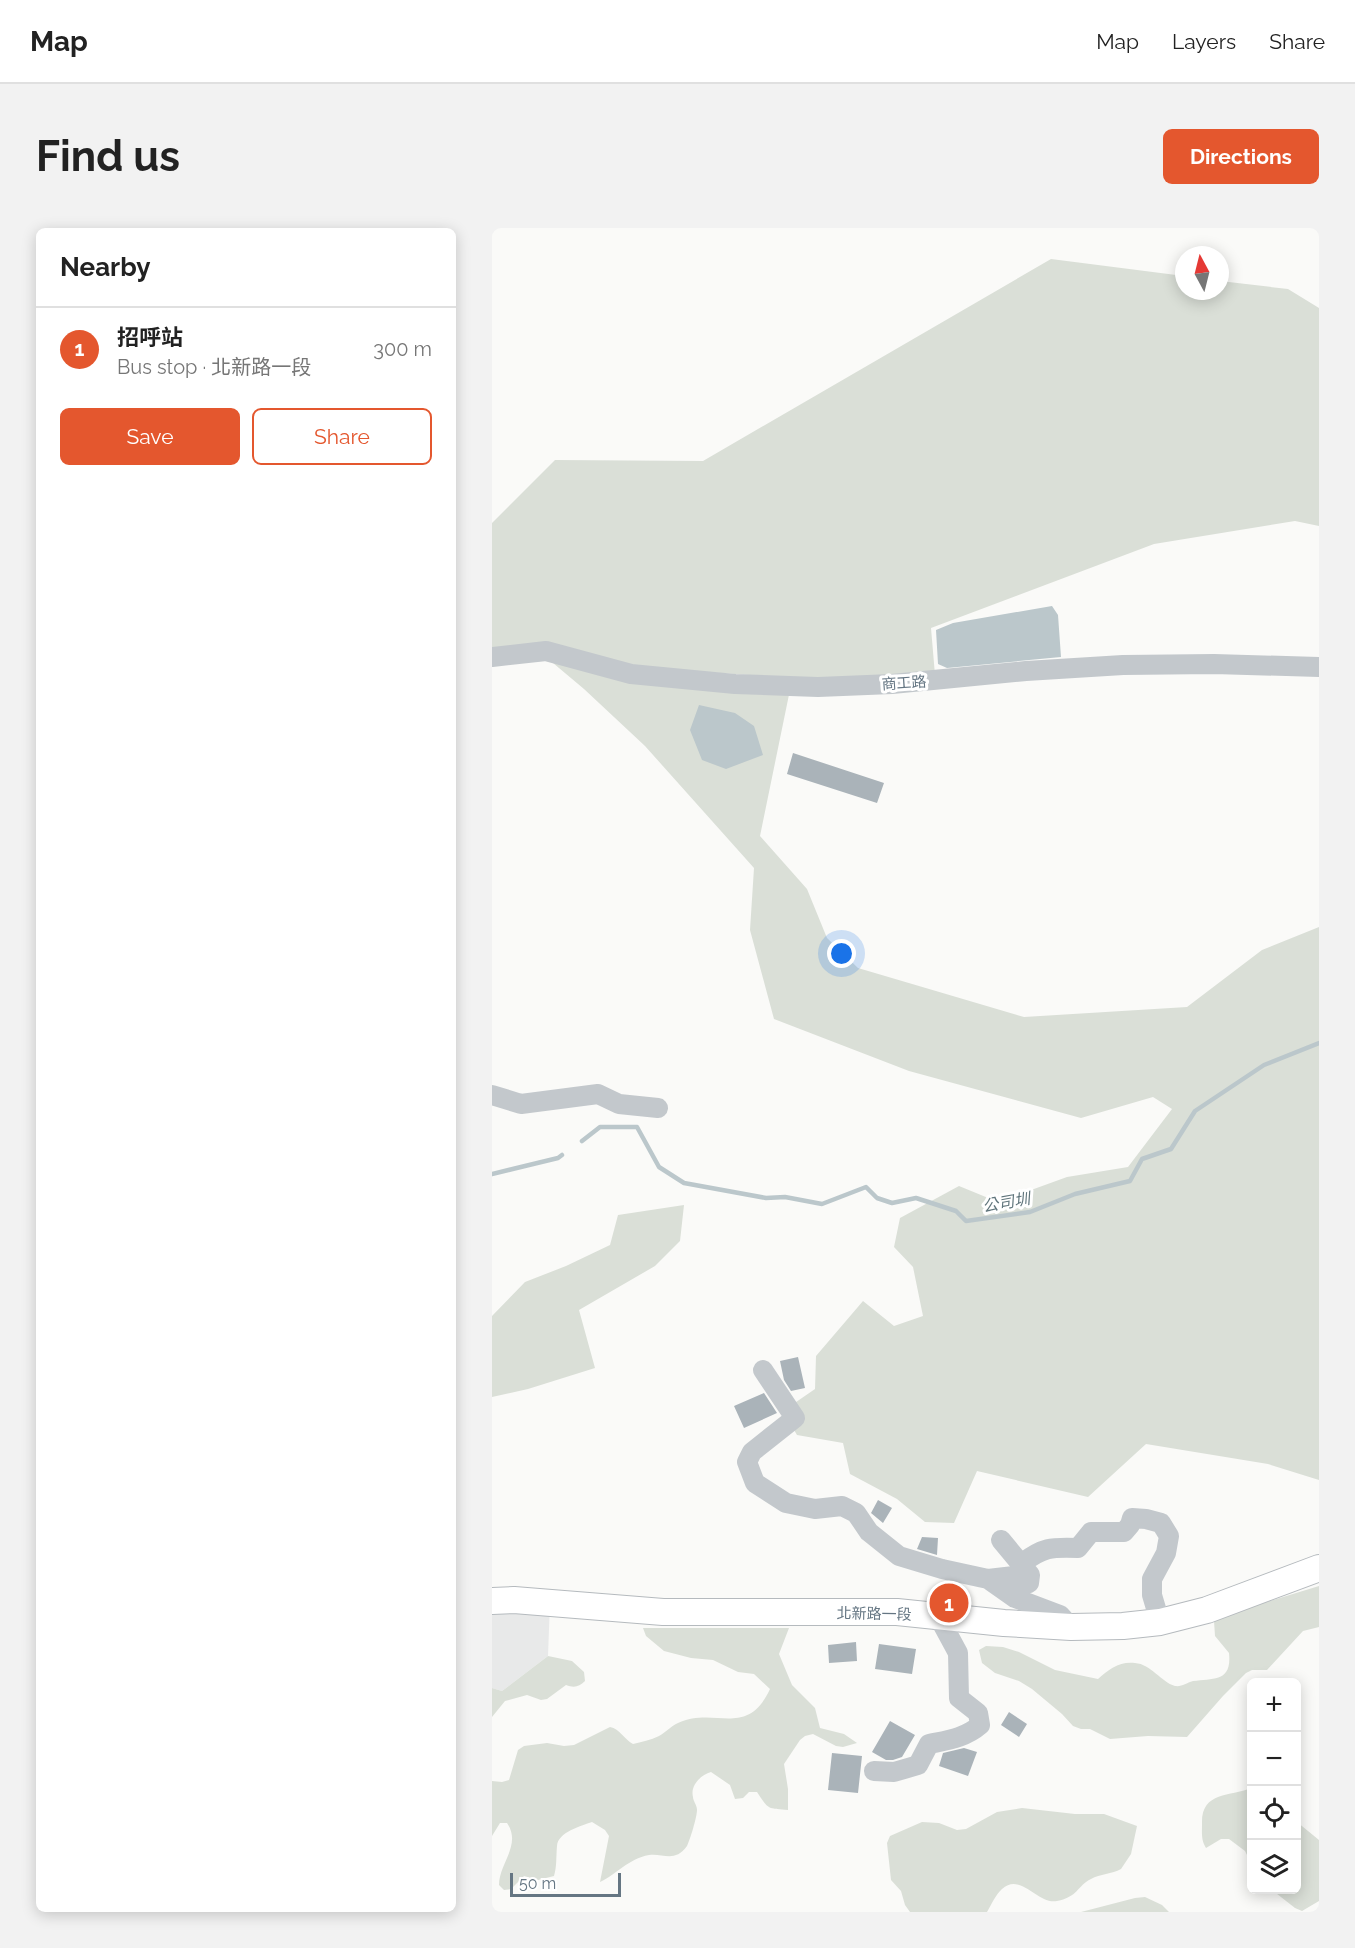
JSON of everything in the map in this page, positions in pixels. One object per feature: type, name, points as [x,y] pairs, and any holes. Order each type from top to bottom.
[{"type":"main road","name":"北新路一段","points":[[492,1601],[514,1600],[663,1612],[897,1612],[1004,1623],[1123,1626],[1160,1622],[1207,1610],[1319,1568]]},
{"type":"street","name":"商工路","points":[[492,657],[546,651],[631,674],[735,684],[818,687],[892,684],[1026,671],[1123,665],[1214,664],[1319,667]]},
{"type":"street","points":[[492,1095],[521,1104],[598,1094],[619,1104],[657,1108]]},
{"type":"street","points":[[763,1370],[795,1418],[752,1452],[747,1462],[755,1484],[786,1503],[815,1509],[842,1506],[856,1512],[869,1532],[899,1556],[988,1580],[1015,1598],[1060,1615],[1071,1626]]},
{"type":"street","points":[[1021,1564],[1038,1552],[1058,1547],[1078,1548],[1091,1533],[1124,1532],[1130,1526],[1132,1518],[1161,1523],[1169,1536],[1166,1553],[1152,1579],[1152,1595],[1160,1622]]},
{"type":"street","points":[[988,1580],[1014,1576],[1029,1583],[1030,1575],[1001,1540]]},
{"type":"street","points":[[874,1772],[894,1772],[918,1765],[929,1744],[963,1736],[971,1733],[980,1725],[978,1713],[959,1698],[958,1653],[938,1616]]},
{"type":"shaded area","points":[[1051,259],[1175,275],[1175,300],[1229,300],[1229,282],[1288,289],[1319,308],[1319,526],[1295,521],[1154,544],[931,628],[935,675],[792,678],[632,667],[492,649],[492,523],[555,460],[703,461]]},
{"type":"shaded area","points":[[1052,606],[1058,615],[1061,657],[947,668],[938,664],[936,630],[953,623]]},
{"type":"shaded area","points":[[534,647],[632,671],[792,680],[760,836],[807,889],[827,938],[858,968],[1024,1017],[1187,1007],[1262,950],[1319,927],[1319,1480],[1268,1464],[1146,1444],[1088,1497],[977,1471],[954,1523],[925,1522],[897,1499],[850,1474],[843,1443],[797,1435],[783,1411],[815,1389],[816,1356],[863,1301],[894,1326],[923,1316],[913,1267],[894,1247],[900,1218],[959,1186],[998,1202],[1067,1177],[1128,1167],[1172,1109],[1153,1097],[1081,1118],[909,1071],[774,1019],[750,930],[754,868],[645,746],[584,689]]},
{"type":"shaded area","points":[[699,705],[735,713],[754,726],[763,755],[726,769],[702,760],[690,730]]},
{"type":"shaded area","points":[[684,1205],[680,1241],[655,1266],[579,1310],[595,1368],[528,1389],[492,1397],[492,1316],[525,1282],[610,1245],[618,1215]]},
{"type":"shaded area","points":[[1319,1586],[1319,1627],[1303,1631],[1267,1670],[1252,1670],[1246,1673],[1187,1737],[1148,1736],[1110,1739],[1090,1729],[1073,1726],[1032,1689],[1019,1681],[995,1673],[982,1663],[979,1650],[986,1646],[1003,1647],[1019,1652],[1055,1670],[1098,1679],[1124,1663],[1141,1664],[1170,1684],[1180,1686],[1193,1681],[1220,1677],[1228,1669],[1229,1653],[1215,1636],[1214,1621]]},
{"type":"shaded area","points":[[492,1600],[550,1602],[548,1656],[502,1691],[492,1688]]},
{"type":"shaded area","points":[[643,1628],[789,1628],[779,1654],[792,1685],[815,1708],[820,1728],[844,1734],[857,1743],[843,1747],[836,1746],[813,1734],[800,1740],[784,1764],[788,1789],[788,1810],[769,1807],[757,1792],[749,1792],[743,1798],[735,1799],[730,1785],[711,1772],[700,1778],[693,1788],[696,1818],[687,1846],[678,1854],[642,1857],[600,1882],[609,1836],[605,1830],[592,1822],[571,1830],[558,1841],[554,1876],[538,1880],[524,1876],[511,1889],[504,1890],[499,1885],[500,1877],[512,1839],[507,1823],[500,1823],[492,1836],[492,1781],[509,1780],[518,1750],[524,1746],[547,1743],[574,1745],[610,1727],[633,1744],[646,1741],[662,1734],[675,1724],[692,1719],[741,1717],[751,1713],[761,1704],[770,1689],[754,1674],[738,1672],[713,1660],[691,1658],[664,1651],[646,1636]]},
{"type":"shaded area","points":[[548,1656],[572,1661],[584,1672],[585,1681],[581,1685],[566,1685],[547,1699],[541,1700],[527,1695],[505,1701],[492,1717],[492,1688],[502,1691]]},
{"type":"shaded area","points":[[1247,1790],[1247,1855],[1229,1839],[1221,1839],[1206,1848],[1202,1830],[1203,1813],[1206,1806],[1218,1797]]},
{"type":"shaded area","points":[[1022,1808],[1075,1814],[1104,1814],[1137,1826],[1131,1854],[1121,1869],[1091,1879],[1069,1897],[1057,1901],[1050,1901],[1016,1884],[1002,1889],[987,1912],[910,1912],[905,1905],[901,1891],[891,1880],[887,1843],[890,1836],[922,1822],[939,1823],[957,1830],[966,1829],[997,1812]]},
{"type":"shaded area","points":[[1301,1825],[1319,1840],[1319,1901],[1302,1911],[1277,1894],[1301,1894]]},
{"type":"shaded area","points":[[1145,1897],[1162,1905],[1169,1912],[1081,1912],[1135,1898]]},
{"type":"building","points":[[793,753],[884,783],[877,803],[787,774]]},
{"type":"building","points":[[798,1357],[805,1388],[791,1391],[784,1380],[780,1361]]},
{"type":"building","points":[[764,1393],[777,1413],[744,1428],[734,1406]]},
{"type":"building","points":[[878,1500],[892,1508],[883,1523],[871,1513]]},
{"type":"building","points":[[922,1537],[938,1538],[937,1555],[917,1549]]},
{"type":"building","points":[[856,1642],[857,1661],[829,1663],[828,1645]]},
{"type":"building","points":[[879,1644],[916,1649],[912,1674],[875,1669]]},
{"type":"building","points":[[1009,1712],[1027,1724],[1019,1737],[1001,1725]]},
{"type":"building","points":[[890,1721],[915,1735],[902,1757],[886,1760],[872,1752]]},
{"type":"building","points":[[964,1748],[977,1752],[968,1776],[939,1766],[943,1753]]},
{"type":"building","points":[[832,1753],[862,1756],[858,1793],[828,1790]]},
{"type":"waterway","name":"公司圳","points":[[582,1141],[600,1127],[637,1127],[659,1167],[684,1183],[766,1198],[785,1197],[822,1204],[866,1187],[877,1198],[892,1203],[916,1198],[956,1211],[966,1221],[1030,1212],[1075,1194],[1130,1181],[1142,1159],[1171,1149],[1195,1111],[1264,1065],[1319,1043]]},
{"type":"waterway","name":"公司圳","points":[[492,1174],[558,1158],[562,1155]]},
{"type":"place","name":"招呼站","points":[[949,1603]]}]
